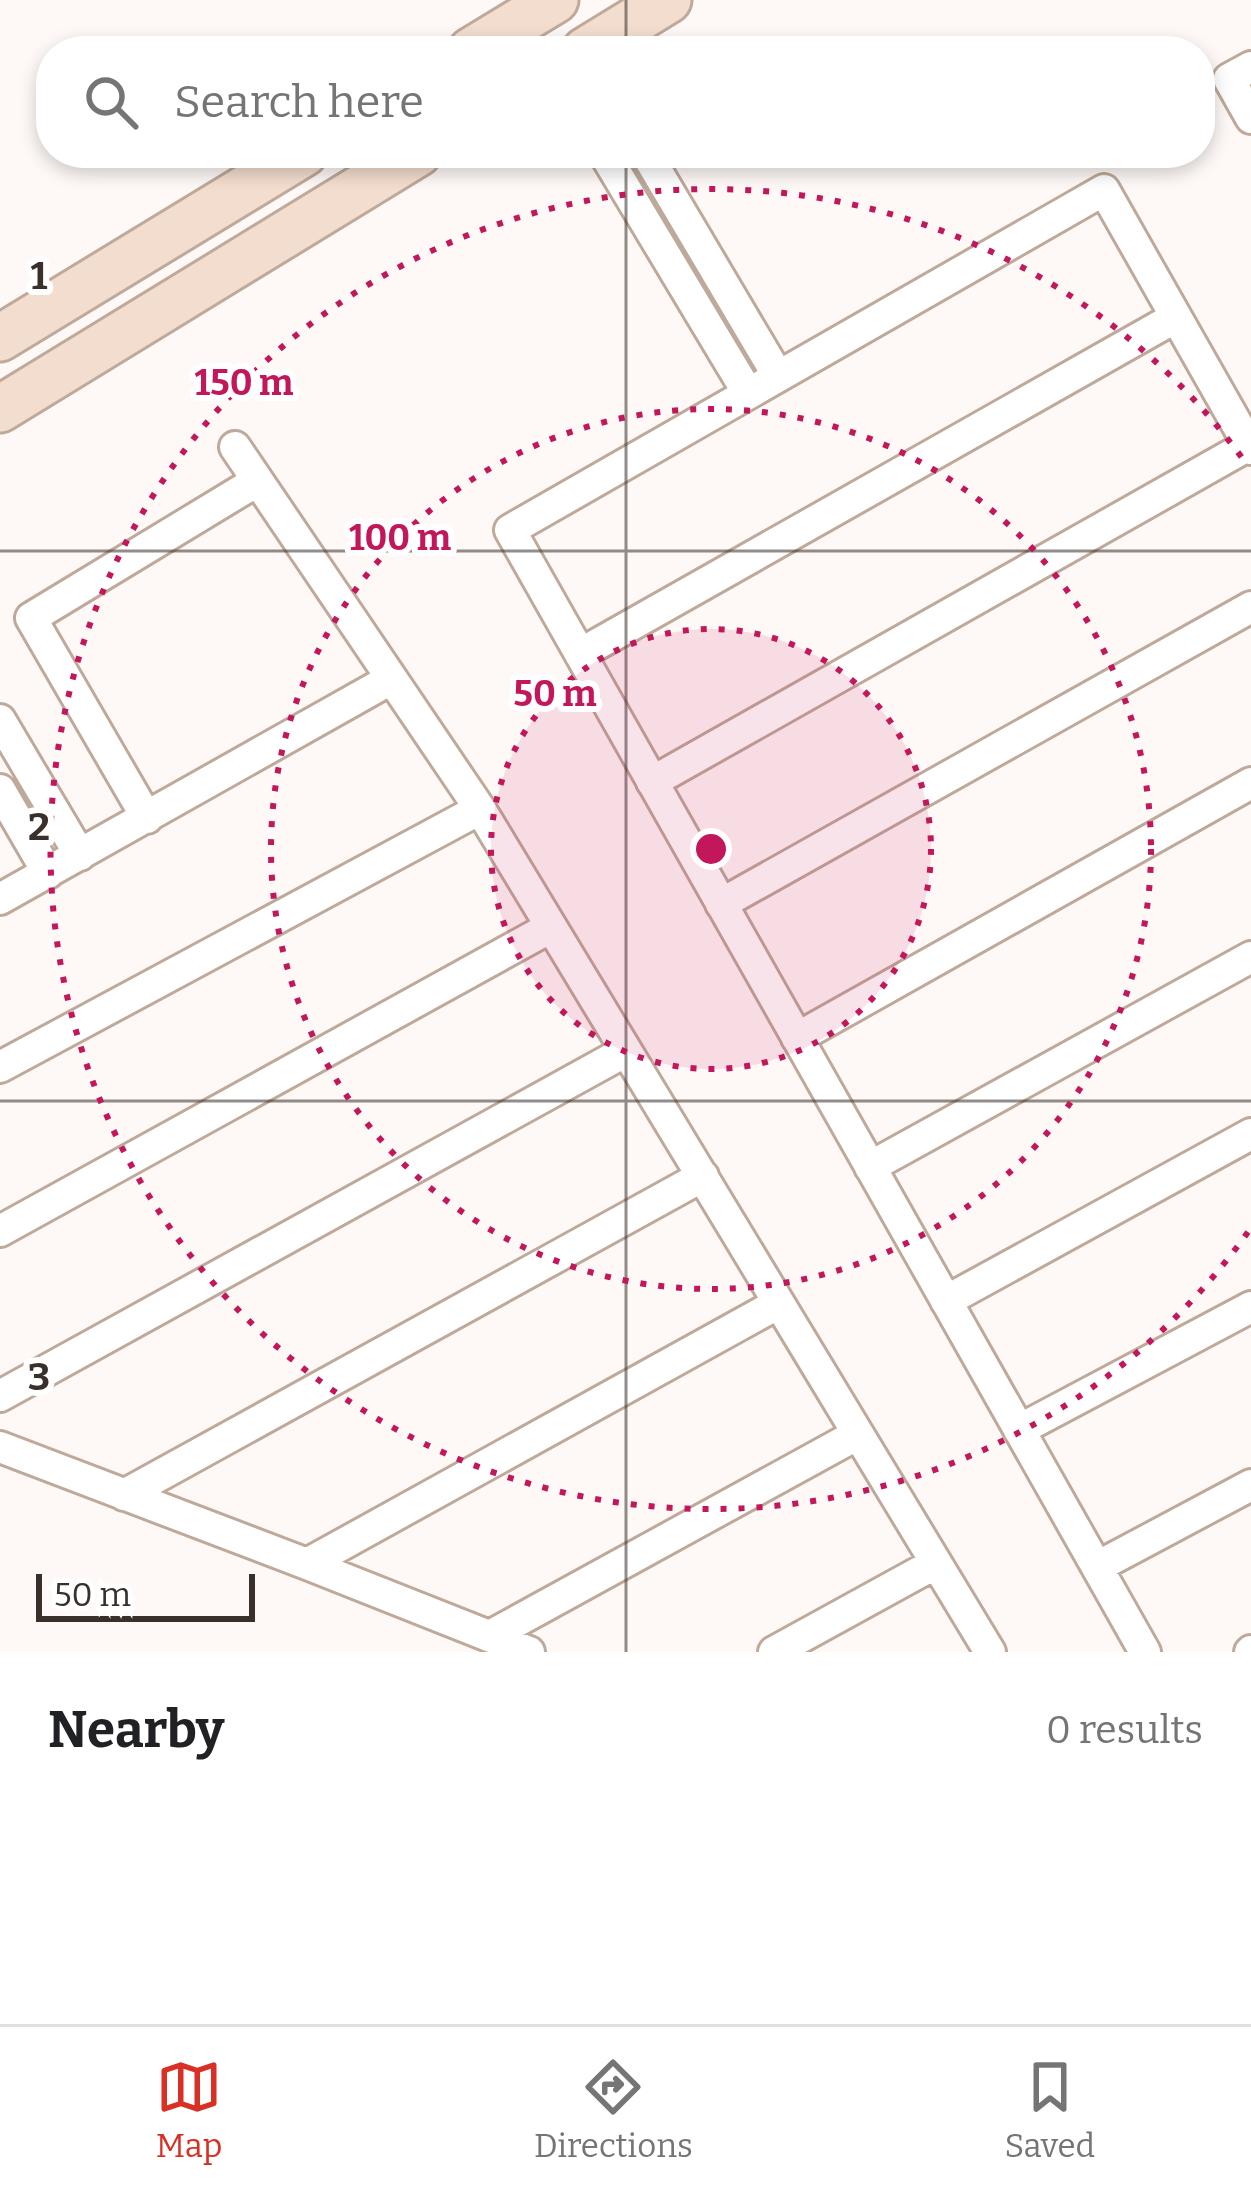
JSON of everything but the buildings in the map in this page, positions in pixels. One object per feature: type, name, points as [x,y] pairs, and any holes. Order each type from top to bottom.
[{"type":"street","points":[[496,36],[555,0]]},
{"type":"street","points":[[609,36],[668,0]]},
{"type":"street","points":[[1251,67],[1229,79],[1251,118]]},
{"type":"street","points":[[0,338],[279,168]]},
{"type":"street","points":[[0,409],[394,168]]},
{"type":"street","points":[[613,168],[748,394]]},
{"type":"street","points":[[653,168],[778,376]]},
{"type":"street","points":[[652,782],[1250,447],[1104,190],[510,530],[652,782],[721,904],[1145,1652]]},
{"type":"street","points":[[580,654],[1176,317]]},
{"type":"street","points":[[235,447],[480,809],[990,1652]]},
{"type":"street","points":[[147,818],[31,618],[257,481]]},
{"type":"street","points":[[721,904],[1251,607]]},
{"type":"street","points":[[0,899],[391,679]]},
{"type":"street","points":[[0,720],[11,764],[80,855]]},
{"type":"street","points":[[797,1038],[1251,783]]},
{"type":"street","points":[[0,790],[48,873]]},
{"type":"street","points":[[0,1067],[480,809]]},
{"type":"street","points":[[0,1232],[551,927]]},
{"type":"street","points":[[870,1167],[1251,957]]},
{"type":"street","points":[[0,1396],[626,1051]]},
{"type":"street","points":[[946,1301],[1251,1134]]},
{"type":"street","points":[[124,1496],[703,1177]]},
{"type":"street","points":[[308,1564],[779,1304]]},
{"type":"street","points":[[1019,1430],[1251,1307]]},
{"type":"street","points":[[490,1636],[858,1434]]},
{"type":"street","points":[[0,1447],[529,1652]]},
{"type":"street","points":[[1097,1567],[1251,1485]]},
{"type":"street","points":[[774,1652],[936,1562]]}]
